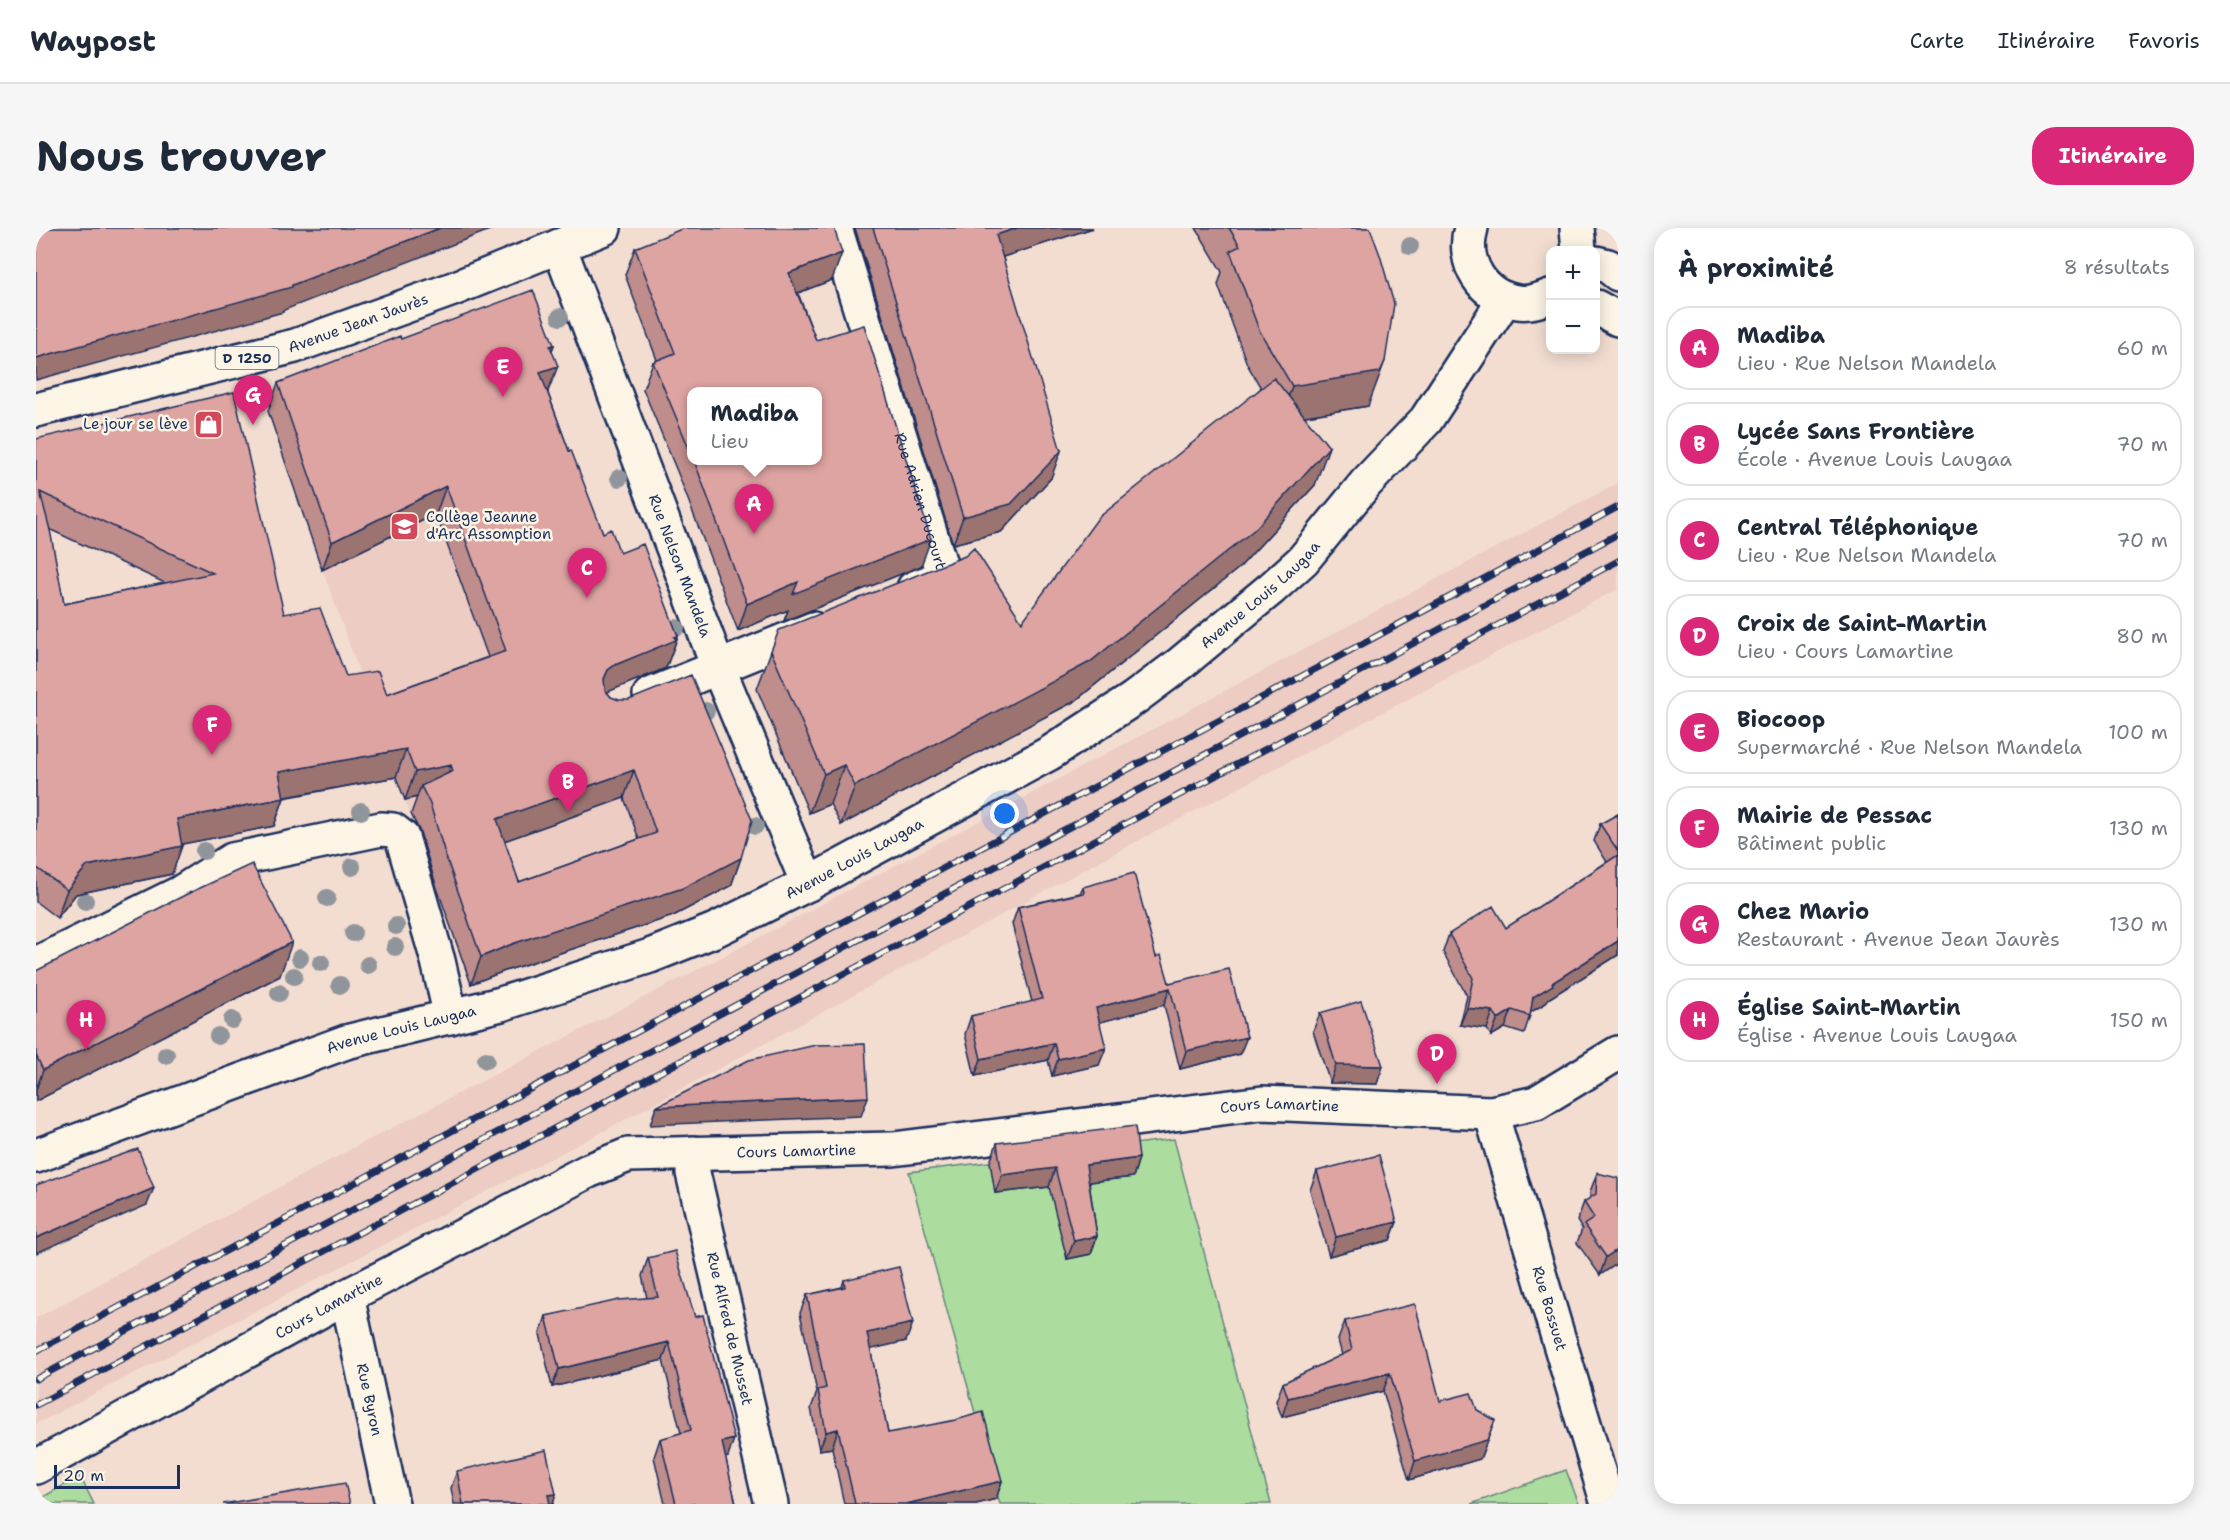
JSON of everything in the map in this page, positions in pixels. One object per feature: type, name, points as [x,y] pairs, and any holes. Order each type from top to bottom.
[{"type":"street","name":"Avenue Jean Jaurès","points":[[36,410],[295,346],[438,295],[603,228]]},
{"type":"street","name":"Rue Adrien Ducourt","points":[[835,228],[944,577],[891,598]]},
{"type":"street","points":[[1472,228],[1468,251],[1471,265],[1479,279],[1490,291],[1505,299],[1520,303],[1546,298]]},
{"type":"street","points":[[1577,228],[1579,246]]},
{"type":"street","name":"Rue Nelson Mandela","points":[[559,246],[718,667],[808,884]]},
{"type":"street","points":[[1600,264],[1608,266],[1618,274]]},
{"type":"street","name":"Avenue Louis Laugaa","points":[[36,1156],[346,1042],[501,1004],[650,956],[715,930],[808,884],[1040,759],[1133,699],[1180,664],[1303,560],[1366,483],[1426,420],[1505,299]]},
{"type":"street","points":[[1600,309],[1618,319]]},
{"type":"street","points":[[623,705],[838,619]]},
{"type":"street","points":[[36,964],[180,893],[232,860],[381,829],[393,830],[402,837],[438,961],[451,1017]]},
{"type":"street","name":"Cours Lamartine","points":[[36,1467],[347,1296],[588,1171],[628,1155],[893,1149],[1262,1103],[1491,1113],[1536,1103],[1618,1053]]},
{"type":"street","name":"Rue Bossuet","points":[[1491,1113],[1608,1504]]},
{"type":"street","name":"Rue Alfred de Musset","points":[[693,1153],[693,1173],[771,1504]]},
{"type":"street","name":"Rue Byron","points":[[347,1296],[392,1504]]},
{"type":"shaded area","points":[[390,364],[569,701],[742,848],[731,886],[673,916],[471,984],[299,504],[272,409]]},
{"type":"shaded area","points":[[1618,483],[1618,589],[1113,854],[606,1130],[36,1424],[36,1318],[332,1159],[739,948]]},
{"type":"green space","points":[[1174,1139],[1271,1504],[1000,1504],[909,1172]]},
{"type":"green space","points":[[1566,1470],[1579,1504],[1471,1504]]},
{"type":"green space","points":[[80,1476],[94,1504],[36,1504],[36,1501]]},
{"type":"building","points":[[36,228],[440,228],[292,285],[292,287],[36,358]]},
{"type":"building","points":[[684,228],[834,228],[842,253],[789,273],[816,340],[864,325],[931,539],[793,594],[798,582],[747,604],[696,465],[822,465],[822,387],[687,387],[687,443],[653,362],[675,353],[635,248]]},
{"type":"building","points":[[873,228],[1017,228],[996,235],[1061,451],[1011,504],[963,517]]},
{"type":"building","points":[[1229,228],[1370,228],[1394,304],[1385,361],[1380,372],[1292,386],[1259,330],[1230,251],[1240,246]]},
{"type":"building","points":[[533,290],[554,345],[550,346],[558,366],[540,372],[603,533],[611,529],[620,553],[643,544],[678,636],[674,637],[676,640],[608,670],[604,679],[605,690],[611,697],[629,700],[691,675],[752,820],[741,858],[683,888],[512,944],[481,957],[430,804],[421,786],[453,771],[451,765],[415,772],[406,749],[279,772],[284,798],[177,819],[182,846],[87,866],[67,890],[36,867],[36,439],[234,392],[284,614],[320,608],[346,676],[378,671],[387,694],[506,651],[446,486],[332,542],[278,383],[400,336],[401,339]],"holes":[[[40,492],[213,573],[64,604],[50,530]],[[634,770],[656,833],[519,882],[497,819]]]},
{"type":"building","points":[[1274,378],[1329,447],[1255,529],[1090,662],[855,786],[844,765],[824,774],[771,651],[779,630],[965,556],[974,548],[1022,622],[1098,518]]},
{"type":"building","points":[[1618,814],[1618,851],[1600,824]]},
{"type":"building","points":[[1618,855],[1618,941],[1533,997],[1530,1016],[1512,1010],[1498,1019],[1493,1011],[1467,1008],[1473,978],[1449,934],[1493,906],[1506,928]]},
{"type":"building","points":[[252,864],[292,942],[43,1070],[36,1055],[36,971],[187,894]]},
{"type":"building","points":[[1134,873],[1156,957],[1161,955],[1169,983],[1229,969],[1247,1037],[1186,1051],[1170,988],[1096,1008],[1106,1048],[1058,1059],[1054,1043],[981,1059],[971,1016],[1042,999],[1018,907],[1084,893],[1083,887]]},
{"type":"building","points":[[1361,1001],[1383,1066],[1336,1065],[1320,1013]]},
{"type":"building","points":[[865,1044],[868,1097],[656,1107],[749,1060],[816,1045]]},
{"type":"building","points":[[1135,1126],[1139,1158],[1086,1165],[1097,1236],[1074,1241],[1055,1168],[1002,1175],[997,1143]]},
{"type":"building","points":[[138,1149],[154,1188],[36,1238],[36,1185]]},
{"type":"building","points":[[1379,1155],[1397,1222],[1336,1237],[1317,1171]]},
{"type":"building","points":[[1597,1173],[1618,1178],[1618,1249],[1606,1257],[1584,1225],[1594,1218],[1584,1202],[1596,1194]]},
{"type":"building","points":[[675,1251],[695,1317],[703,1315],[734,1439],[722,1442],[736,1504],[676,1504],[660,1439],[691,1430],[669,1342],[559,1369],[546,1316],[619,1300],[658,1297],[648,1258]]},
{"type":"building","points":[[899,1267],[913,1323],[867,1333],[888,1433],[956,1420],[983,1412],[1002,1481],[906,1504],[855,1504],[838,1429],[826,1432],[818,1390],[826,1388],[807,1295],[845,1287],[844,1280]]},
{"type":"building","points":[[1415,1304],[1440,1401],[1471,1393],[1477,1410],[1495,1420],[1487,1440],[1415,1461],[1390,1373],[1288,1398],[1283,1383],[1352,1350],[1345,1321]]},
{"type":"building","points":[[546,1450],[556,1494],[548,1495],[550,1504],[463,1504],[457,1471]]},
{"type":"building","points":[[345,1483],[350,1504],[223,1504]]},
{"type":"railway","points":[[36,1351],[1618,507]]},
{"type":"railway","points":[[36,1379],[1618,534]]},
{"type":"railway","points":[[36,1405],[1618,561]]},
{"type":"place","name":"Biocoop","points":[[503,397]]},
{"type":"place","name":"Le jour se lève","points":[[209,424]]},
{"type":"place","name":"Chez Mario","points":[[253,425]]},
{"type":"place","name":"Collège Jeanne d'Arc Assomption","points":[[405,526]]},
{"type":"place","name":"Madiba","points":[[754,534]]},
{"type":"place","name":"Central Téléphonique","points":[[587,598]]},
{"type":"place","name":"Mairie de Pessac","points":[[212,755]]},
{"type":"place","name":"Lycée Sans Frontière","points":[[568,812]]},
{"type":"place","name":"Église Saint-Martin","points":[[86,1050]]},
{"type":"place","name":"Croix de Saint-Martin","points":[[1437,1084]]}]
